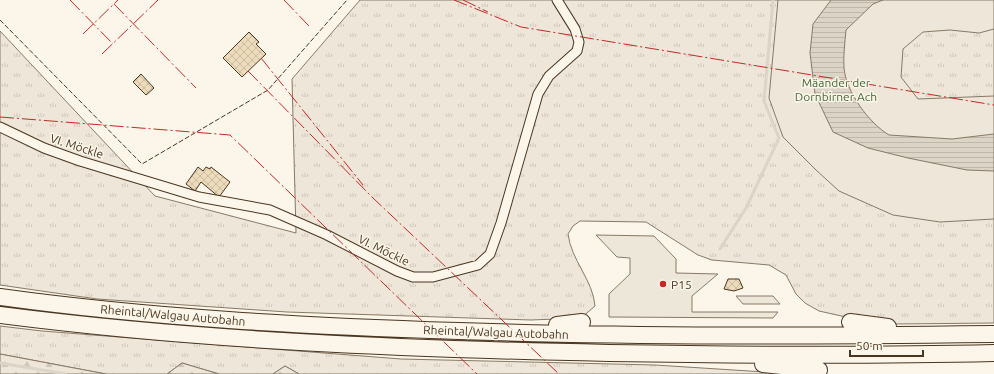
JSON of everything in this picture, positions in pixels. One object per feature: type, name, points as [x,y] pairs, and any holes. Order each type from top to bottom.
[{"type":"highway","name":"Rheintal/Walgau Autobahn","points":[[0,297],[53,304],[264,323],[510,333],[729,337],[994,334]]},
{"type":"highway","name":"Rheintal/Walgau Autobahn","points":[[0,315],[187,335],[492,350],[717,354],[994,353]]},
{"type":"highway","points":[[510,333],[535,326],[570,325],[582,322]]},
{"type":"highway","points":[[850,322],[941,335]]},
{"type":"highway","points":[[717,354],[730,362],[755,363],[819,370]]},
{"type":"street","name":"VI. Möckle","points":[[0,127],[44,148],[80,161],[199,197],[270,210],[327,235],[397,271],[413,277],[432,277],[455,272],[478,265],[490,254],[498,234],[538,94],[549,76],[577,51],[579,42],[575,29],[557,0]]},
{"type":"green space","points":[[360,0],[994,0],[994,323],[895,324],[846,317],[819,311],[805,303],[796,294],[786,275],[769,265],[712,260],[698,255],[646,222],[580,221],[573,226],[568,234],[570,243],[573,253],[590,287],[595,306],[581,318],[531,320],[287,312],[97,299],[0,285],[0,31],[155,196],[296,233],[292,79]]},
{"type":"green space","name":"Mäander der Dornbirner Ach","points":[[778,0],[994,0],[994,29],[979,33],[950,30],[923,32],[903,49],[901,77],[918,99],[994,96],[994,219],[940,222],[893,215],[839,191],[783,137],[769,98]]},
{"type":"green space","points":[[0,326],[42,331],[401,359],[655,365],[796,374],[299,374],[285,366],[273,374],[219,374],[182,363],[167,374],[106,374],[0,354]]},
{"type":"green space","points":[[0,354],[106,374],[0,374]]},
{"type":"green space","points":[[182,363],[219,374],[167,374]]},
{"type":"green space","points":[[285,366],[299,374],[273,374]]},
{"type":"shaded area","points":[[831,0],[883,0],[873,4],[846,30],[844,68],[846,77],[854,97],[866,115],[881,130],[889,135],[952,139],[994,134],[994,171],[967,170],[908,158],[868,148],[833,132],[815,94],[810,53],[813,24]]},
{"type":"shaded area","name":"P15","points":[[596,235],[654,236],[676,259],[676,273],[718,274],[692,296],[692,312],[778,312],[773,318],[609,317],[609,294],[630,274],[630,258],[617,257]]},
{"type":"shaded area","points":[[736,296],[773,296],[780,304],[743,304]]},
{"type":"building","points":[[249,32],[259,42],[256,44],[266,54],[242,77],[223,58]]},
{"type":"building","points":[[141,74],[154,88],[146,95],[133,82]]},
{"type":"building","points":[[198,167],[203,171],[206,167],[210,169],[211,167],[230,182],[219,197],[201,182],[195,191],[186,184]]},
{"type":"building","points":[[728,279],[739,279],[743,288],[734,291],[724,289]]},
{"type":"waterway","points":[[720,249],[746,208],[779,138],[764,101],[773,0]]},
{"type":"waterway","points":[[0,363],[66,374]]},
{"type":"fence","points":[[0,20],[142,164],[268,90],[347,0]]},
{"type":"power","points":[[70,0],[113,44]]},
{"type":"power","points":[[83,34],[118,0]]},
{"type":"power","points":[[102,54],[158,0]]},
{"type":"power","points":[[284,0],[309,26]]},
{"type":"power","points":[[454,0],[521,27],[994,105]]},
{"type":"power","points":[[463,0],[488,12]]},
{"type":"power","points":[[114,4],[196,88]]},
{"type":"power","points":[[261,58],[363,185]]},
{"type":"power","points":[[248,71],[373,198],[559,374]]},
{"type":"power","points":[[0,117],[230,135],[477,374]]},
{"type":"place","name":"P15","points":[[663,284]]}]
